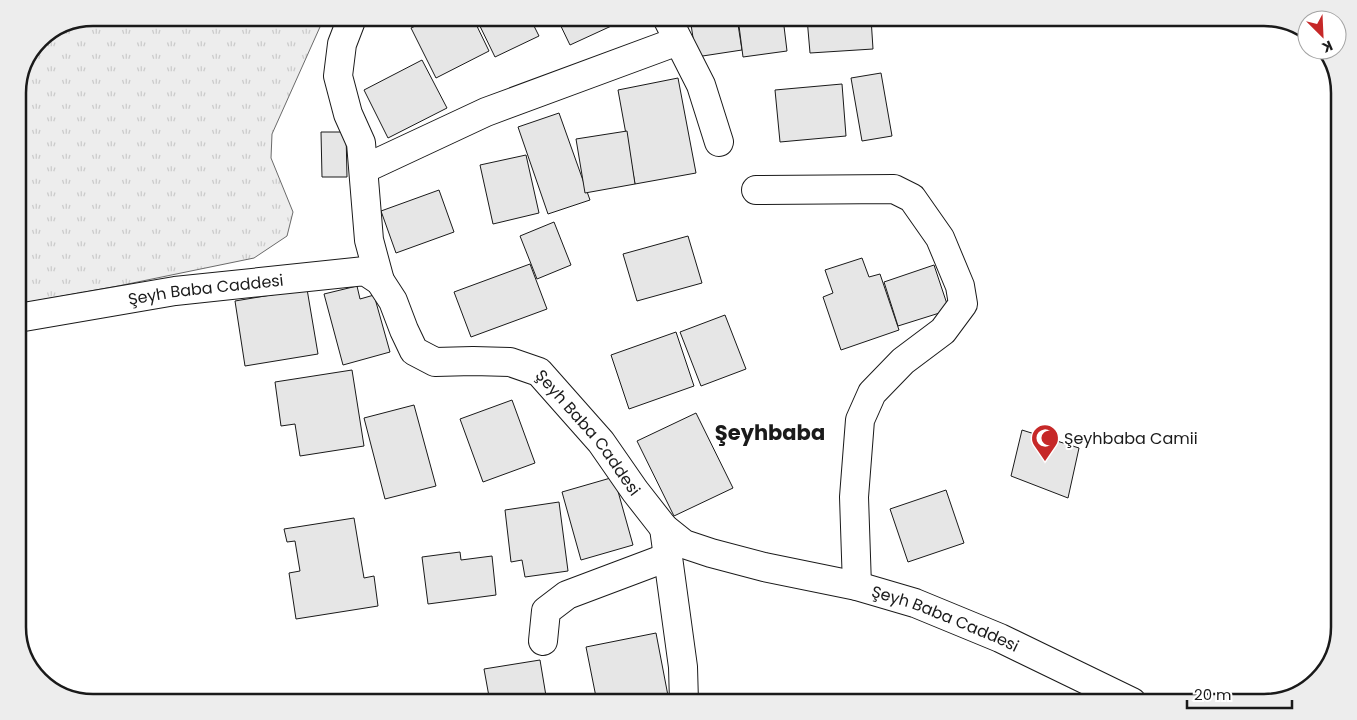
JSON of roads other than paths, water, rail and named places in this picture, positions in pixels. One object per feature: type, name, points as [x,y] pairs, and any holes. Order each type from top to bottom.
[{"type":"street","points":[[349,26],[342,44],[338,76],[348,114],[361,144],[369,240],[380,281]]},
{"type":"street","points":[[364,169],[486,112],[673,29],[701,85],[719,142]]},
{"type":"street","points":[[756,190],[894,189],[912,198],[940,238],[960,286],[963,304],[943,330],[903,361],[872,393],[860,420],[854,497],[857,586]]},
{"type":"street","name":"Şeyh Baba Caddesi","points":[[26,317],[175,291],[366,271],[380,281],[393,301],[414,352],[435,362],[510,362],[539,372],[601,442],[635,491],[664,528],[684,544],[764,567],[857,586],[915,603],[1000,638],[1116,694]]},
{"type":"street","points":[[664,528],[683,667],[684,694]]},
{"type":"street","points":[[543,641],[546,611],[567,595],[668,557]]},
{"type":"place","name":"Şeyhbaba Camii","points":[[1045,462]]},
{"type":"district","name":"Şeyhbaba","points":[[770,432]]}]
